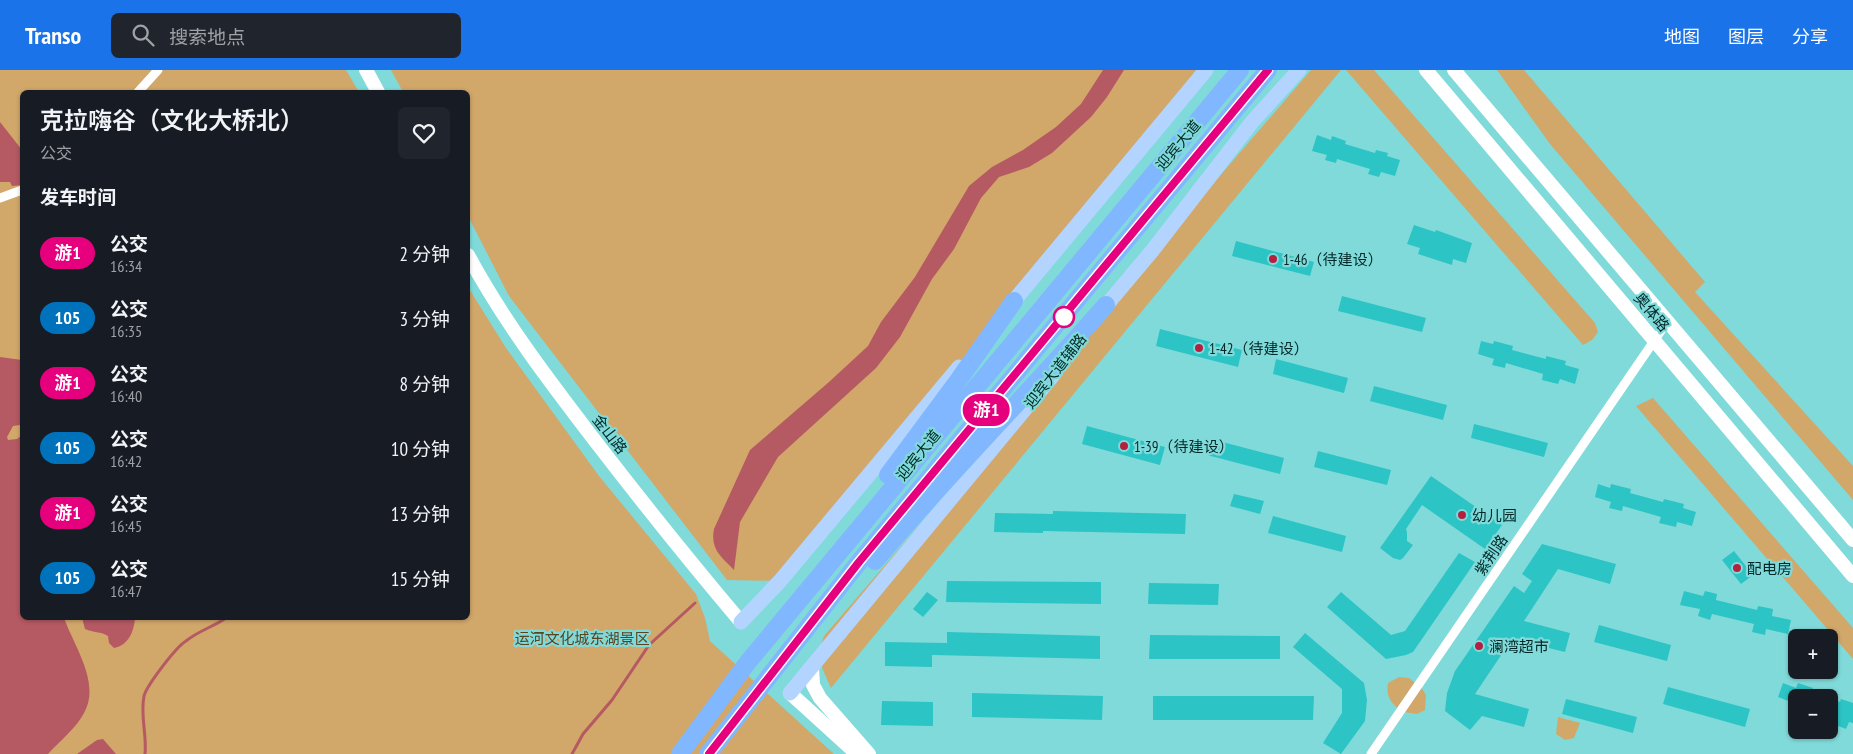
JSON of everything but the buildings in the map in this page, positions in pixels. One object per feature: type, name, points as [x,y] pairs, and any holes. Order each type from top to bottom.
[{"type":"highway","name":"迎宾大道","points":[[680,754],[748,662],[1240,70]]},
{"type":"highway","name":"迎宾大道","points":[[708,754],[859,562],[1268,70]]},
{"type":"highway","points":[[704,720],[718,694],[749,649],[880,485],[960,378],[1014,301]]},
{"type":"highway","points":[[732,723],[803,645],[930,496],[1042,378],[1106,305]]},
{"type":"main road","points":[[366,70],[377,90]]},
{"type":"main road","points":[[740,622],[780,580],[1206,70]]},
{"type":"main road","name":"迎宾大道辅路","points":[[790,693],[1060,368],[1106,305],[1152,251],[1252,122],[1299,70]]},
{"type":"main road","name":"奥体路","points":[[1454,70],[1853,540]]},
{"type":"main road","name":"奥体路","points":[[1427,72],[1853,576]]},
{"type":"main road","name":"金山路","points":[[470,258],[507,322],[564,401],[675,544],[740,622]]},
{"type":"main road","points":[[812,667],[813,684],[820,698],[869,754]]},
{"type":"main road","points":[[790,693],[857,754]]},
{"type":"street","points":[[140,90],[158,70]]},
{"type":"street","points":[[0,198],[20,191]]},
{"type":"street","name":"紫荆路","points":[[1371,754],[1667,322]]},
{"type":"green space","name":"运河文化城东湖景区","points":[[0,70],[346,70],[358,90],[20,90],[20,620],[470,620],[470,290],[506,348],[599,476],[696,594],[705,618],[710,641],[834,754],[0,754]]},
{"type":"green space","points":[[391,70],[1213,70],[784,581],[727,580],[509,296],[470,220],[470,90],[402,90]]},
{"type":"green space","points":[[1311,70],[1341,70],[831,688],[822,668],[820,657],[824,636]]},
{"type":"green space","points":[[1346,70],[1374,70],[1595,323],[1598,332],[1592,340],[1583,345]]},
{"type":"green space","points":[[1497,70],[1524,70],[1705,282],[1695,292],[1853,466],[1853,500],[1550,144]]},
{"type":"green space","points":[[1653,398],[1853,628],[1853,659],[1838,642],[1838,629],[1827,629],[1636,406]]},
{"type":"green space","points":[[1399,677],[1409,678],[1415,683],[1397,708],[1389,697],[1387,687],[1388,683]]},
{"type":"green space","points":[[1421,687],[1426,695],[1425,710],[1417,714],[1404,712]]},
{"type":"green space","points":[[1558,717],[1580,723],[1574,738],[1565,740],[1556,734]]},
{"type":"shaded area","points":[[1103,70],[1124,70],[1107,97],[1091,117],[1052,153],[1029,167],[999,177],[981,198],[954,249],[932,279],[900,337],[876,368],[778,457],[740,522],[734,570],[721,557],[715,547],[713,536],[714,529],[750,450],[868,346],[881,322],[915,277],[969,186],[992,167],[1023,150],[1056,127],[1081,104]]},
{"type":"shaded area","points":[[0,122],[20,147],[20,185],[12,186],[10,182],[0,182]]},
{"type":"shaded area","points":[[0,357],[20,360],[20,425],[13,426],[7,437],[8,440],[20,437],[20,620],[65,620],[84,665],[89,689],[88,701],[81,718],[48,754],[0,754]]},
{"type":"shaded area","points":[[83,620],[135,620],[130,637],[123,644],[114,648],[109,643],[108,636],[85,629]]},
{"type":"shaded area","points":[[103,739],[116,754],[77,754],[97,740]]},
{"type":"waterway","points":[[572,754],[583,734],[612,700],[649,645],[695,603]]},
{"type":"waterway","points":[[145,754],[143,703],[150,684],[181,645],[195,634],[223,620]]},
{"type":"bus line","name":"游1","points":[[709,754],[859,562],[1268,70]]},
{"type":"place","name":"1-46（待建设）","points":[[1273,259]]},
{"type":"place","name":"1-42（待建设）","points":[[1199,348]]},
{"type":"place","name":"1-39（待建设）","points":[[1124,446]]},
{"type":"place","name":"幼儿园","points":[[1462,515]]},
{"type":"place","name":"配电房","points":[[1737,568]]},
{"type":"place","name":"澜湾超市","points":[[1479,646]]}]
